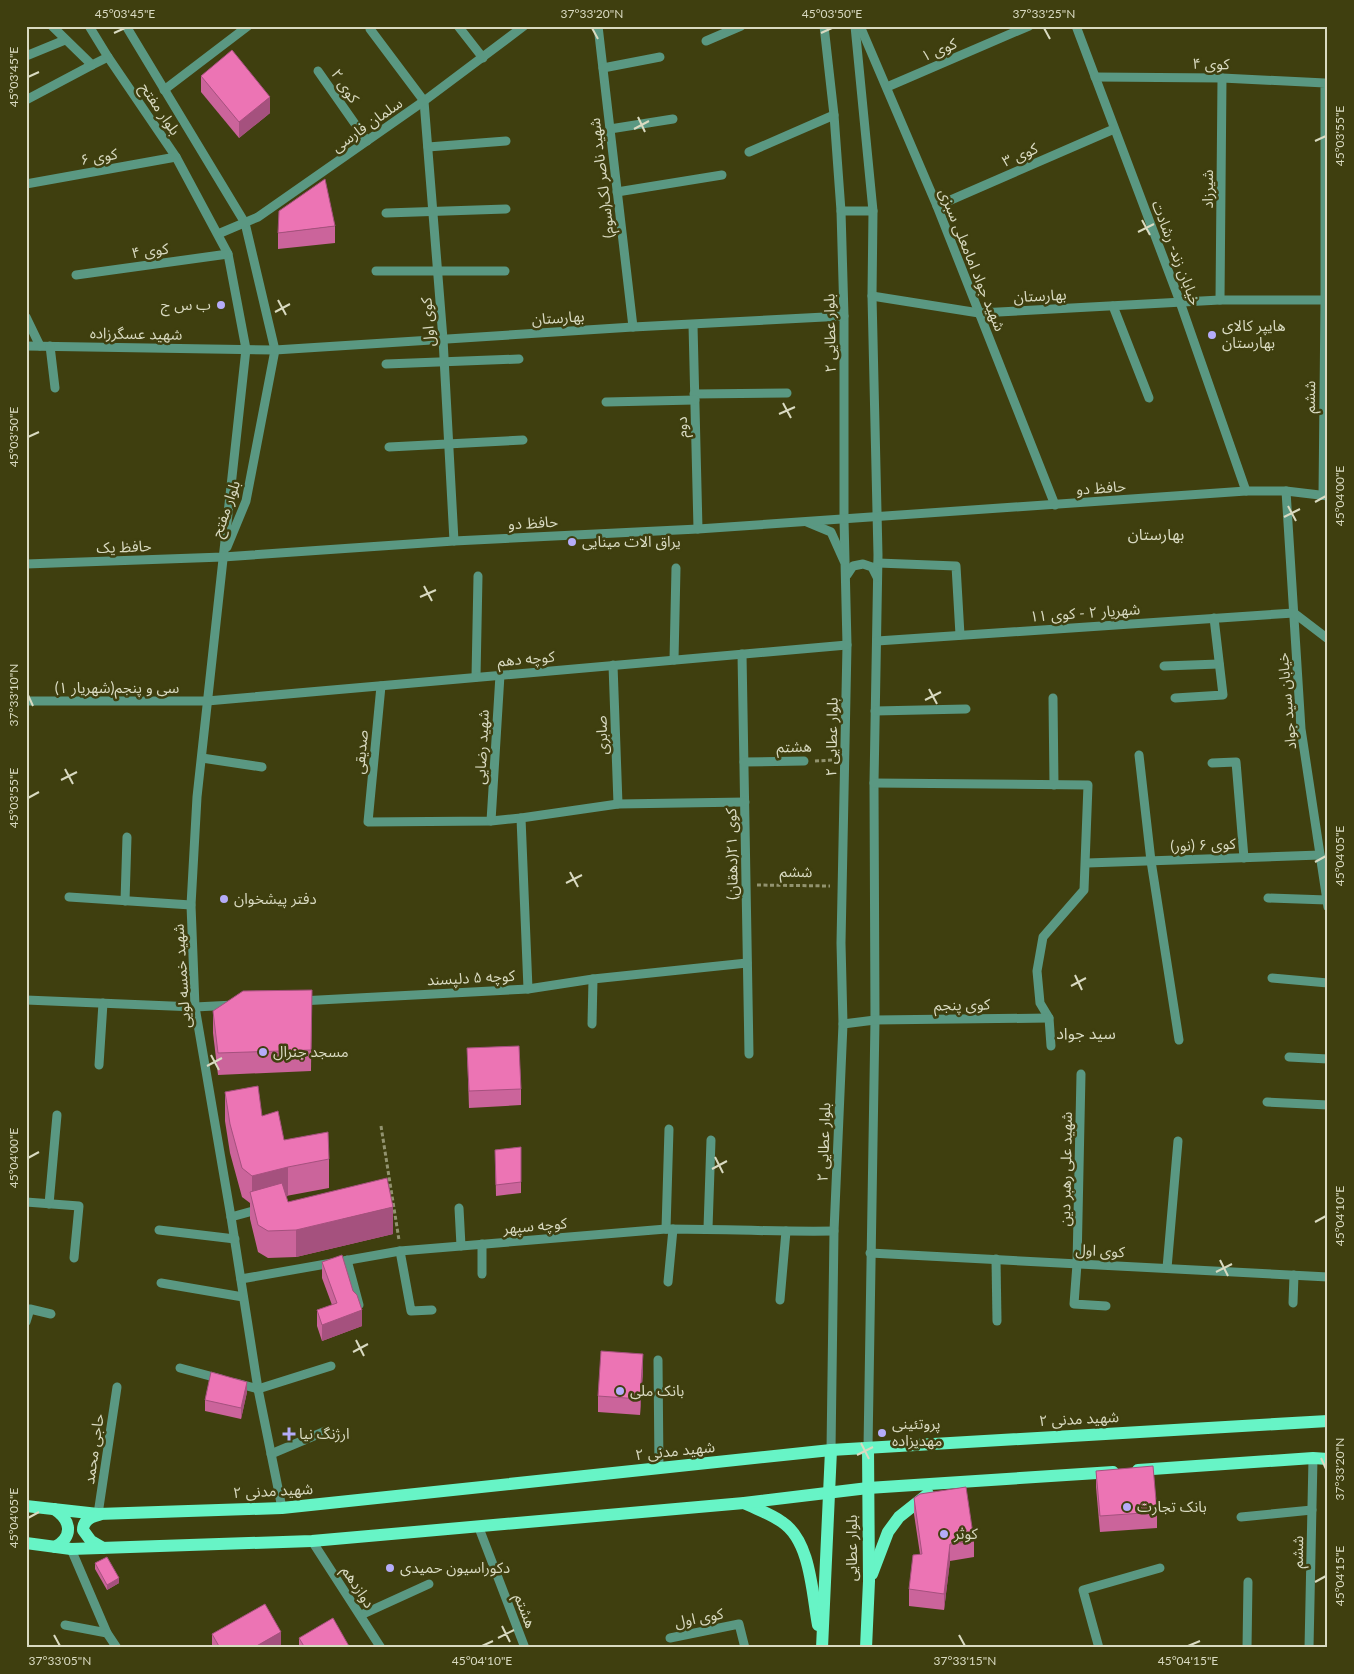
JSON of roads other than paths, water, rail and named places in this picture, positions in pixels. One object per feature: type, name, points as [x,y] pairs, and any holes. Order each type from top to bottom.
[{"type":"main road","name":"شهید مدنی ۲","points":[[26,1506],[102,1514],[282,1508],[831,1450],[1328,1421]]},
{"type":"main road","name":"بلوار عطایی","points":[[866,1648],[869,1580],[868,1448]]},
{"type":"main road","name":"بلوار عطایی","points":[[822,1647],[831,1450]]},
{"type":"main road","points":[[26,1543],[54,1547],[104,1548],[312,1541],[478,1528],[744,1503],[868,1488],[1313,1458],[1328,1459]]},
{"type":"main road","points":[[869,1580],[888,1532],[899,1517],[915,1503],[943,1484]]},
{"type":"main road","points":[[744,1503],[782,1521],[790,1528],[802,1546],[806,1557],[822,1647]]},
{"type":"main road","points":[[54,1509],[63,1516],[68,1528],[68,1534],[65,1539],[54,1547]]},
{"type":"main road","points":[[102,1514],[89,1518],[83,1527],[86,1537],[96,1545],[104,1548]]},
{"type":"street","points":[[52,26],[92,66]]},
{"type":"street","name":"بلوار مفتح","points":[[89,26],[176,157],[228,254],[246,349],[223,556]]},
{"type":"street","name":"بلوار مفتح","points":[[126,26],[245,223],[275,350],[246,501],[223,556]]},
{"type":"street","points":[[164,90],[248,26]]},
{"type":"street","points":[[458,26],[484,58]]},
{"type":"street","name":"سلمان فارسی","points":[[218,234],[258,217],[424,102],[524,26]]},
{"type":"street","name":"شهید ناصر لک(سوم)","points":[[598,26],[633,327]]},
{"type":"street","points":[[706,40],[741,26]]},
{"type":"street","name":"بلوار عطایی ۲","points":[[824,26],[834,115],[841,211],[844,316],[844,520],[848,645],[844,886],[841,943],[843,1024],[834,1231],[831,1450]]},
{"type":"street","points":[[855,26],[873,211],[872,296],[878,563],[874,783],[875,1020],[868,1448]]},
{"type":"street","name":"شهید جواد امامعلی سبزی","points":[[860,26],[936,206],[1055,505]]},
{"type":"street","name":"کوی ۱","points":[[887,87],[1029,26]]},
{"type":"street","name":"خیابان زند- رشادت","points":[[1076,26],[1180,302],[1246,491]]},
{"type":"street","points":[[370,29],[424,102]]},
{"type":"street","points":[[26,56],[65,40]]},
{"type":"street","points":[[26,100],[108,57]]},
{"type":"street","points":[[603,68],[660,57]]},
{"type":"street","name":"کوی ۲","points":[[318,71],[367,141]]},
{"type":"street","name":"کوی ۴","points":[[1095,76],[1222,78],[1325,83]]},
{"type":"street","name":"شیرزاد","points":[[1220,300],[1222,78]]},
{"type":"street","name":"ششم","points":[[1325,83],[1327,300],[1325,496]]},
{"type":"street","name":"کوی اول","points":[[424,102],[445,361],[454,541]]},
{"type":"street","points":[[749,152],[834,115]]},
{"type":"street","points":[[610,129],[673,119]]},
{"type":"street","name":"کوی ۳","points":[[936,206],[1114,129]]},
{"type":"street","points":[[428,147],[506,141]]},
{"type":"street","name":"کوی ۶","points":[[26,184],[176,157]]},
{"type":"street","points":[[618,192],[722,175]]},
{"type":"street","points":[[386,213],[506,210]]},
{"type":"street","points":[[841,211],[873,211]]},
{"type":"street","name":"کوی ۴","points":[[76,275],[228,254]]},
{"type":"street","points":[[376,271],[504,271]]},
{"type":"street","name":"بهارستان","points":[[872,296],[979,313],[1220,300],[1327,300]]},
{"type":"street","points":[[1113,306],[1149,398]]},
{"type":"street","name":"بهارستان","points":[[275,350],[633,327],[844,316]]},
{"type":"street","points":[[26,317],[40,346]]},
{"type":"street","name":"دوم","points":[[693,325],[698,529]]},
{"type":"street","name":"شهید عسگرزاده","points":[[26,346],[275,350]]},
{"type":"street","points":[[50,346],[55,388]]},
{"type":"street","points":[[386,364],[519,359]]},
{"type":"street","points":[[606,402],[787,393]]},
{"type":"street","points":[[388,447],[523,440]]},
{"type":"street","name":"حافظ دو","points":[[223,556],[454,541],[877,518],[1246,491],[1286,492],[1325,496]]},
{"type":"street","name":"خیابان سید جواد","points":[[1286,492],[1301,729],[1327,903]]},
{"type":"street","points":[[805,521],[831,532],[846,564]]},
{"type":"street","name":"حافظ یک","points":[[26,564],[223,556]]},
{"type":"street","name":"شهید خمسه لویی","points":[[223,556],[197,797],[191,905],[195,1007],[235,1239],[258,1389],[282,1508]]},
{"type":"street","points":[[878,563],[956,566],[960,635]]},
{"type":"street","points":[[846,577],[850,568],[856,564],[863,564],[872,567],[878,582]]},
{"type":"street","points":[[674,660],[676,568]]},
{"type":"street","points":[[476,677],[478,576]]},
{"type":"street","points":[[1294,613],[1328,639]]},
{"type":"street","name":"شهریار ۲ - کوی ۱۱","points":[[877,641],[1294,613]]},
{"type":"street","points":[[1175,698],[1223,695],[1214,618]]},
{"type":"street","name":"کوچه دهم","points":[[207,701],[848,645]]},
{"type":"street","name":"کوی ۲۱(دهقان)","points":[[742,654],[749,1054]]},
{"type":"street","points":[[1164,666],[1219,664]]},
{"type":"street","name":"صابری","points":[[613,665],[618,804]]},
{"type":"street","name":"شهید رضایی","points":[[491,821],[500,675]]},
{"type":"street","name":"صدیقی","points":[[381,686],[368,822],[491,821]]},
{"type":"street","points":[[1053,698],[1054,785]]},
{"type":"street","name":"سی و پنجم(شهریار ۱)","points":[[26,701],[207,701]]},
{"type":"street","points":[[875,711],[966,708]]},
{"type":"street","points":[[1139,755],[1151,861],[1179,1040]]},
{"type":"street","points":[[202,758],[262,767]]},
{"type":"street","name":"هشتم","points":[[744,762],[804,761]]},
{"type":"street","points":[[1212,763],[1236,762],[1244,858]]},
{"type":"street","points":[[874,783],[1088,785],[1084,890],[1043,937],[1037,972],[1040,1003],[1049,1018],[1051,1046]]},
{"type":"street","points":[[491,821],[618,804],[745,802]]},
{"type":"street","points":[[521,818],[528,988]]},
{"type":"street","points":[[125,901],[127,837]]},
{"type":"street","name":"کوی ۶ (نور)","points":[[1086,864],[1320,855]]},
{"type":"street","points":[[69,896],[191,905]]},
{"type":"street","points":[[1268,898],[1327,903]]},
{"type":"street","name":"کوچه ۵ دلپسند","points":[[293,1001],[528,988],[593,979],[748,963]]},
{"type":"street","points":[[1272,978],[1328,982]]},
{"type":"street","points":[[592,1024],[593,979]]},
{"type":"street","points":[[26,1000],[195,1007],[244,1004]]},
{"type":"street","points":[[99,1064],[103,1003]]},
{"type":"street","name":"کوی پنجم","points":[[843,1024],[875,1020],[1049,1018]]},
{"type":"street","points":[[1289,1058],[1328,1059]]},
{"type":"street","name":"شهید علی رهبر دین","points":[[1081,1074],[1077,1264],[1074,1304],[1106,1306]]},
{"type":"street","points":[[1267,1102],[1328,1105]]},
{"type":"street","points":[[49,1204],[57,1115]]},
{"type":"street","points":[[668,1282],[670,1229],[669,1129]]},
{"type":"street","points":[[708,1228],[711,1140]]},
{"type":"street","points":[[1168,1268],[1178,1141]]},
{"type":"street","points":[[26,1202],[79,1206],[74,1258]]},
{"type":"street","points":[[231,1217],[273,1206]]},
{"type":"street","points":[[459,1208],[460,1246]]},
{"type":"street","name":"کوچه سپهر","points":[[241,1279],[400,1251],[482,1244],[670,1229],[708,1228],[786,1232],[834,1231]]},
{"type":"street","points":[[159,1230],[235,1239]]},
{"type":"street","points":[[780,1300],[786,1232]]},
{"type":"street","points":[[482,1244],[482,1274]]},
{"type":"street","points":[[400,1251],[411,1311],[432,1310]]},
{"type":"street","name":"کوی اول","points":[[870,1252],[1328,1277]]},
{"type":"street","points":[[996,1259],[997,1321]]},
{"type":"street","points":[[347,1260],[359,1305]]},
{"type":"street","points":[[1293,1303],[1294,1275]]},
{"type":"street","points":[[161,1283],[243,1297]]},
{"type":"street","points":[[26,1322],[30,1308],[51,1314]]},
{"type":"street","points":[[658,1360],[659,1469]]},
{"type":"street","points":[[180,1368],[258,1389],[331,1366]]},
{"type":"street","name":"حاجی محمد","points":[[102,1514],[117,1388]]},
{"type":"street","points":[[271,1454],[328,1430]]},
{"type":"street","name":"ششم","points":[[1309,1648],[1313,1458]]},
{"type":"street","points":[[1242,1517],[1312,1510]]},
{"type":"street","name":"هشتم","points":[[478,1528],[524,1648]]},
{"type":"street","name":"دوازدهم","points":[[312,1541],[381,1648]]},
{"type":"street","points":[[71,1548],[107,1632],[117,1648]]},
{"type":"street","points":[[1099,1648],[1083,1590],[1160,1568]]},
{"type":"street","points":[[1247,1648],[1248,1582]]},
{"type":"street","points":[[361,1615],[429,1584]]},
{"type":"street","name":"کوی اول","points":[[670,1638],[739,1624],[745,1648]]},
{"type":"street","points":[[65,1625],[107,1632]]},
{"type":"place","name":"ب س ج","points":[[221,305]]},
{"type":"place","name":"هایپر کالای بهارستان","points":[[1212,335]]},
{"type":"place","name":"یراق الات مینایی","points":[[572,542]]},
{"type":"place","name":"دفتر پیشخوان","points":[[224,899]]},
{"type":"place","name":"مسجد جنرال","points":[[263,1052]]},
{"type":"place","name":"بانک ملی","points":[[620,1391]]},
{"type":"place","name":"پروتئينی مهديزاده","points":[[882,1433]]},
{"type":"place","name":"ارژنگ نیا","points":[[289,1434]]},
{"type":"place","name":"بانک تجارت","points":[[1127,1507]]},
{"type":"place","name":"کوثر","points":[[944,1534]]},
{"type":"place","name":"دکوراسیون حمیدی","points":[[390,1568]]},
{"type":"district","name":"بهارستان","points":[[1156,534]]},
{"type":"district","name":"سید جواد","points":[[1086,1033]]}]
